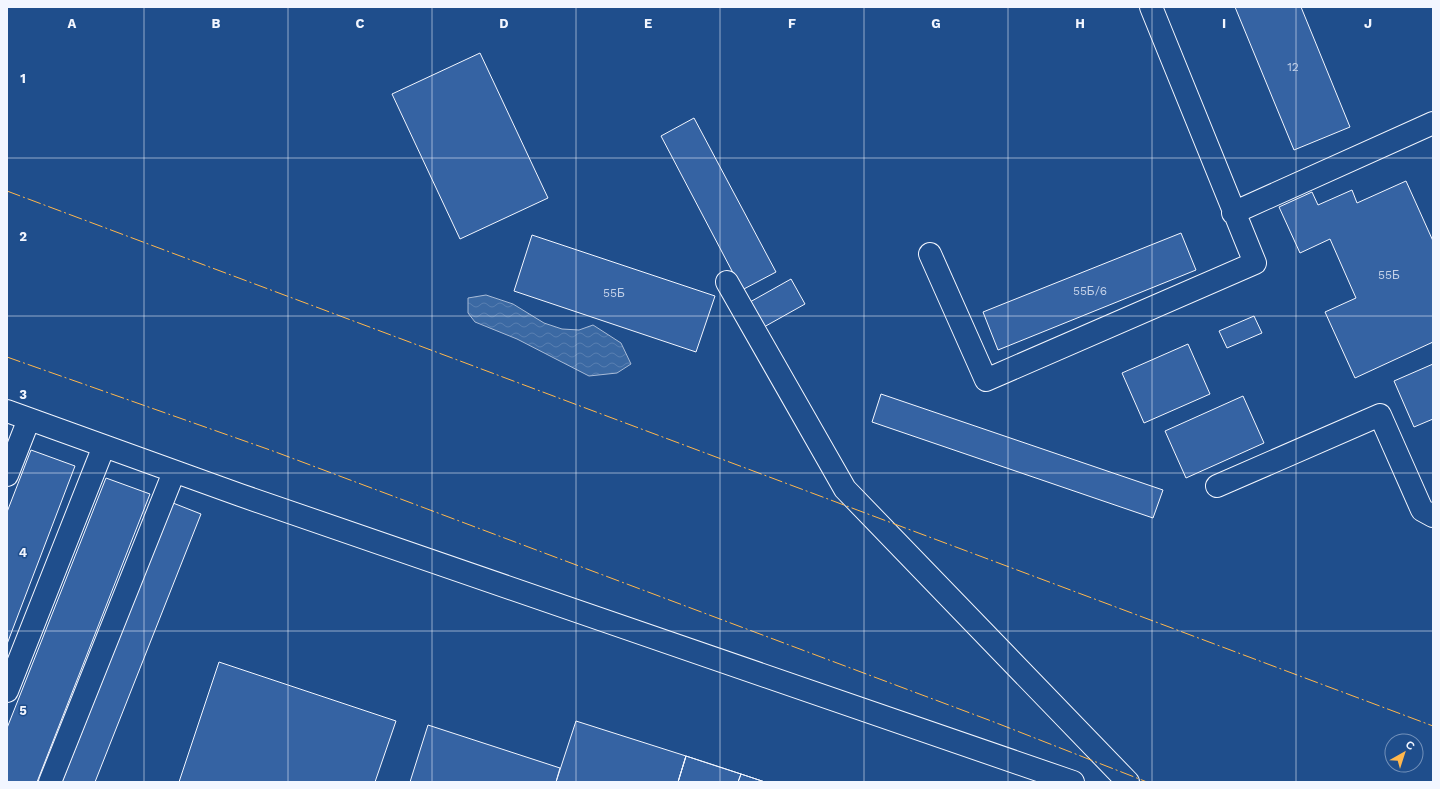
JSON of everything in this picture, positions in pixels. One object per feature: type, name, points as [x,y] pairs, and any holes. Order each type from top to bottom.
[{"type":"lane","points":[[930,254],[986,380],[1255,263],[1233,213],[1151,7]]},
{"type":"lane","points":[[1233,213],[1433,125]]},
{"type":"lane","points":[[727,282],[845,489],[1128,782]]},
{"type":"lane","points":[[7,412],[174,472],[1073,782]]},
{"type":"lane","points":[[1218,486],[1380,415],[1422,510],[1433,516]]},
{"type":"lane","points":[[7,475],[29,419]]},
{"type":"lane","points":[[7,691],[104,446]]},
{"type":"lane","points":[[50,782],[174,472]]},
{"type":"water","points":[[486,295],[513,304],[544,323],[562,329],[579,330],[593,325],[621,343],[631,364],[617,373],[589,376],[517,339],[475,322],[468,313],[468,298]]},
{"type":"building","points":[[1235,7],[1301,7],[1350,127],[1294,150]]},
{"type":"building","points":[[480,53],[548,198],[460,239],[392,94]]},
{"type":"building","points":[[694,118],[776,272],[742,290],[661,136]]},
{"type":"building","points":[[1406,181],[1433,241],[1433,342],[1355,378],[1325,312],[1356,298],[1330,239],[1300,253],[1279,207],[1312,192],[1318,205],[1352,190],[1357,203]]},
{"type":"building","points":[[1181,233],[1196,270],[998,350],[983,312]]},
{"type":"building","points":[[532,235],[715,296],[696,352],[514,291]]},
{"type":"building","points":[[791,279],[805,304],[764,327],[750,302]]},
{"type":"building","points":[[1254,316],[1262,333],[1227,348],[1219,331]]},
{"type":"building","points":[[1188,344],[1210,394],[1144,423],[1122,373]]},
{"type":"building","points":[[1433,364],[1433,419],[1414,427],[1394,381]]},
{"type":"building","points":[[881,394],[1163,490],[1153,518],[872,422]]},
{"type":"building","points":[[1243,396],[1264,443],[1186,478],[1165,431]]},
{"type":"building","points":[[31,450],[75,466],[7,644],[7,512]]},
{"type":"building","points":[[106,478],[150,494],[37,782],[7,782],[7,728]]},
{"type":"building","points":[[173,503],[201,514],[95,782],[62,782]]},
{"type":"building","points":[[219,662],[396,721],[375,782],[179,782]]},
{"type":"building","points":[[576,721],[686,756],[678,782],[556,782]]},
{"type":"building","points":[[428,725],[560,768],[556,782],[410,782]]},
{"type":"building","points":[[686,756],[741,774],[765,782],[678,782]]},
{"type":"building","points":[[686,756],[741,774],[738,782],[678,782]]},
{"type":"building","points":[[741,774],[765,782],[738,782]]},
{"type":"power","points":[[7,191],[1433,726]]},
{"type":"power","points":[[7,357],[273,451],[994,722],[1147,782]]}]
